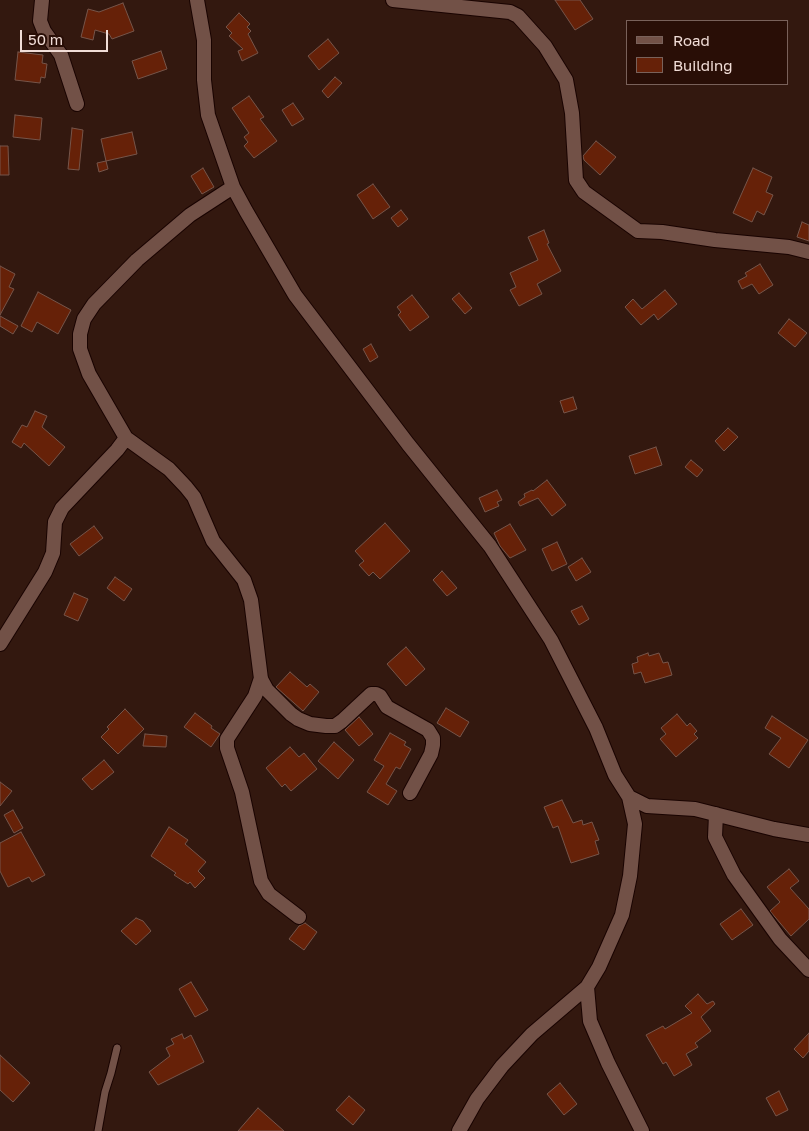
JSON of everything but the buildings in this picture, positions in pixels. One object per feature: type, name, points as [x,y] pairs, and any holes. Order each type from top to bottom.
[{"type":"street","points":[[42,0],[40,20],[44,31],[61,55],[77,104]]},
{"type":"street","points":[[196,0],[204,40],[204,80],[208,115],[233,187],[295,295],[408,444],[490,546],[551,640],[596,728],[615,775],[629,797],[635,824],[630,876],[622,915],[599,967],[587,987],[532,1034],[502,1066],[477,1099],[459,1131]]},
{"type":"street","points":[[393,0],[510,12],[518,16],[546,46],[566,80],[572,113],[576,180],[584,192],[638,231],[779,245],[809,252]]},
{"type":"street","points":[[233,187],[190,215],[137,260],[94,304],[84,319],[80,334],[80,349],[89,374],[126,438],[169,469],[186,486],[194,497],[213,540],[244,580],[251,600],[261,678],[267,690],[291,714],[310,724],[335,726],[371,694],[376,694],[380,696],[387,706],[428,730],[433,738],[433,745],[410,793]]},
{"type":"street","points":[[0,644],[46,572],[53,553],[55,522],[62,508],[126,438]]},
{"type":"street","points":[[261,678],[255,696],[227,738],[227,748],[242,792],[261,881],[269,894],[300,917]]},
{"type":"street","points":[[629,797],[648,806],[694,809],[808,838]]},
{"type":"street","points":[[716,814],[715,837],[734,875],[780,939],[809,970]]},
{"type":"street","points":[[587,987],[590,1021],[608,1063],[642,1131]]},
{"type":"lane","points":[[98,1131],[105,1092],[112,1073],[117,1048]]}]
